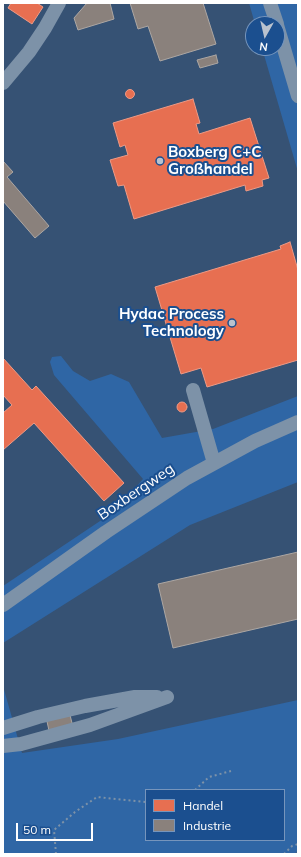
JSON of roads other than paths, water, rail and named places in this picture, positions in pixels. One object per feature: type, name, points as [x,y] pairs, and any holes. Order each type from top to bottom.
[{"type":"street","points":[[3,83],[29,52],[59,3]]},
{"type":"street","points":[[270,3],[274,16]]},
{"type":"street","points":[[285,51],[298,96]]},
{"type":"street","points":[[193,390],[214,463]]},
{"type":"street","name":"Boxbergweg","points":[[3,605],[152,501],[214,463],[255,441],[298,422]]},
{"type":"street","points":[[3,728],[38,717],[85,706],[134,697],[167,697],[90,725],[21,744],[3,746]]},
{"type":"place","name":"Boxberg C+C Großhandel","points":[[160,161]]},
{"type":"place","name":"Hydac Process Technology","points":[[232,323]]}]
